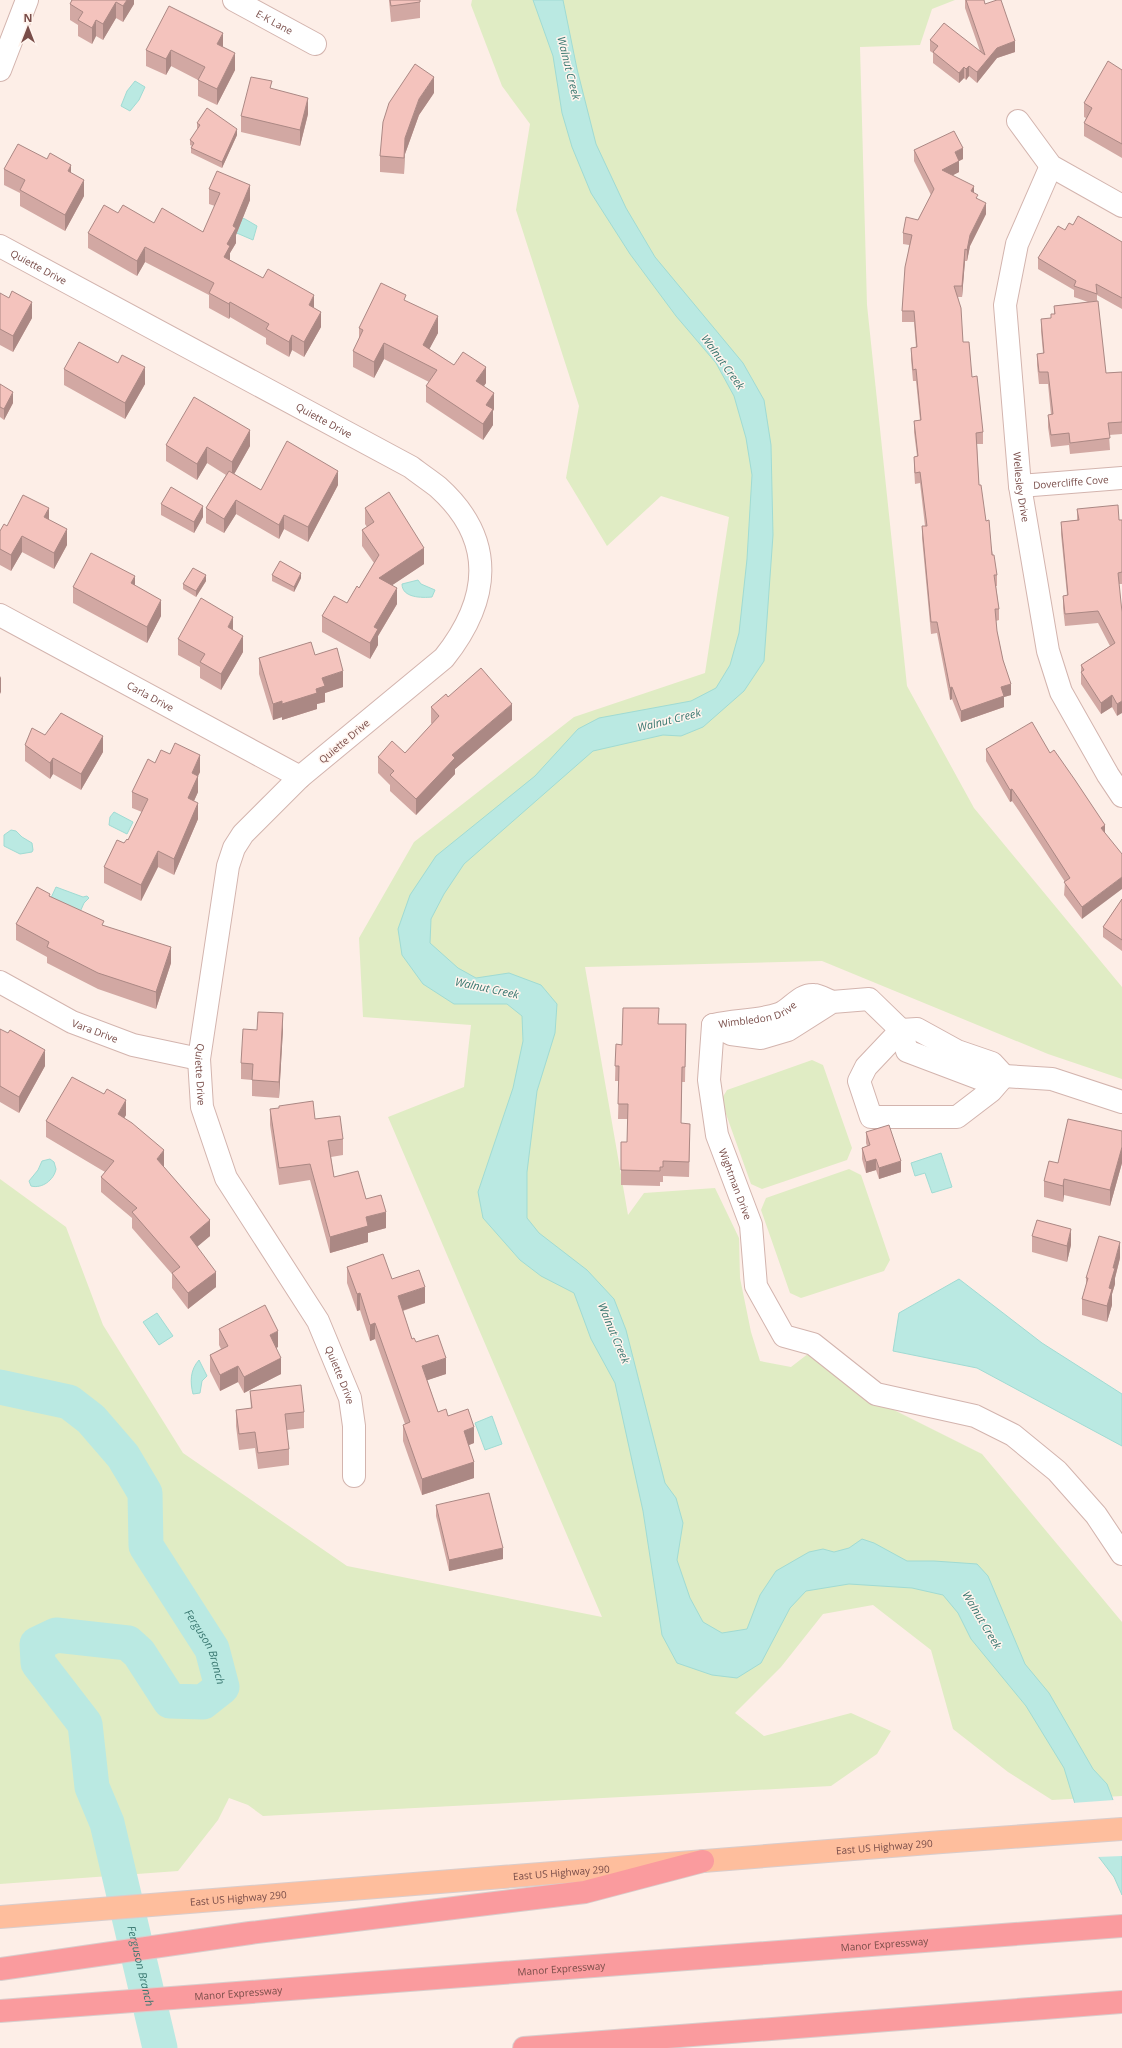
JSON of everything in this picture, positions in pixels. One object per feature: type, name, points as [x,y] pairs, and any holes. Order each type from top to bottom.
[{"type":"highway","points":[[0,1969],[47,1961],[250,1933],[585,1892],[703,1861]]},
{"type":"highway","name":"Manor Expressway","points":[[0,2011],[1122,1926]]},
{"type":"highway","points":[[524,2048],[1122,2002]]},
{"type":"main road","name":"East US Highway 290","points":[[0,1917],[248,1896],[1122,1829]]},
{"type":"street","points":[[0,70],[27,0]]},
{"type":"street","name":"E-K Lane","points":[[234,0],[315,44]]},
{"type":"street","points":[[1018,121],[1051,166],[1122,206]]},
{"type":"street","name":"Wellesley Drive","points":[[1051,166],[1017,244],[1005,305],[1020,486],[1048,651],[1061,692],[1115,770],[1122,796]]},
{"type":"street","name":"Quiette Drive","points":[[0,246],[411,467],[438,488],[461,513],[475,539],[482,565],[477,598],[471,618],[460,638],[444,658],[300,777],[243,834],[232,854],[228,866],[199,1058],[202,1107],[226,1178],[318,1321],[350,1398],[354,1426],[354,1476]]},
{"type":"street","name":"Dovercliffe Cove","points":[[1020,486],[1122,478]]},
{"type":"street","name":"Carla Drive","points":[[0,615],[300,777]]},
{"type":"street","name":"Vara Drive","points":[[0,982],[72,1022],[133,1045],[199,1058]]},
{"type":"street","name":"Wimbledon Drive","points":[[713,1025],[760,1019],[781,1013],[797,1000],[814,995],[832,1002],[869,999],[901,1030]]},
{"type":"street","name":"Wightman Drive","points":[[713,1025],[709,1080],[717,1135],[751,1225],[756,1286],[784,1336],[813,1344],[876,1394],[975,1416],[1013,1435],[1057,1471],[1096,1515],[1122,1554]]},
{"type":"street","points":[[1004,1076],[991,1091],[957,1117],[871,1117],[859,1081],[866,1067],[901,1030],[917,1029],[957,1051],[992,1063],[1004,1076],[1052,1079],[1122,1102]]},
{"type":"green space","points":[[472,0],[955,0],[932,9],[920,45],[860,47],[867,305],[907,686],[974,808],[1122,987],[1122,1079],[1048,1054],[822,961],[585,967],[628,1215],[644,1193],[715,1188],[739,1238],[740,1278],[751,1332],[760,1361],[791,1367],[813,1350],[876,1401],[982,1454],[1122,1622],[1122,1796],[1052,1800],[1008,1772],[953,1729],[931,1650],[873,1605],[823,1614],[781,1667],[735,1713],[764,1736],[851,1713],[891,1731],[877,1754],[831,1786],[263,1816],[248,1805],[229,1798],[218,1820],[178,1871],[0,1884],[0,1179],[66,1227],[103,1325],[183,1453],[347,1566],[602,1617],[388,1117],[464,1087],[471,1025],[363,1017],[359,938],[414,842],[574,717],[705,673],[729,517],[661,496],[607,546],[566,478],[579,406],[516,210],[530,124],[502,86],[471,5]]},
{"type":"green space","points":[[812,1060],[823,1065],[852,1148],[847,1160],[762,1189],[751,1184],[721,1100],[727,1090]]},
{"type":"green space","points":[[849,1169],[861,1175],[890,1260],[884,1271],[801,1298],[790,1293],[761,1210],[766,1198]]},
{"type":"water","name":"Walnut Creek","points":[[533,0],[563,0],[577,69],[596,144],[626,208],[655,257],[743,363],[764,400],[771,445],[773,535],[764,661],[744,691],[703,727],[681,736],[663,735],[593,751],[464,864],[444,894],[431,919],[430,943],[458,968],[476,978],[509,973],[541,985],[557,1004],[555,1033],[537,1091],[527,1172],[527,1218],[539,1233],[587,1270],[614,1299],[626,1330],[665,1483],[676,1498],[683,1523],[677,1560],[690,1598],[703,1622],[722,1633],[747,1629],[760,1595],[776,1571],[809,1552],[823,1549],[834,1552],[849,1548],[862,1539],[874,1543],[907,1561],[977,1564],[988,1576],[1025,1664],[1049,1693],[1093,1769],[1107,1784],[1122,1824],[1122,1895],[1114,1877],[1098,1856],[1075,1804],[1064,1768],[1026,1706],[971,1639],[958,1613],[943,1595],[912,1588],[849,1584],[806,1591],[790,1608],[761,1663],[737,1678],[712,1675],[677,1663],[662,1635],[643,1511],[615,1383],[591,1339],[574,1293],[541,1276],[520,1260],[483,1218],[478,1192],[513,1088],[523,1041],[522,1016],[507,1004],[454,1004],[423,984],[402,955],[398,929],[410,895],[436,856],[535,776],[578,729],[599,718],[691,701],[716,688],[730,665],[739,633],[747,559],[752,475],[746,438],[734,396],[716,363],[676,316],[630,254],[591,193],[572,147],[562,113],[553,56]]},
{"type":"water","points":[[135,81],[145,87],[139,100],[130,111],[121,106],[127,91]]},
{"type":"water","points":[[231,214],[245,219],[257,226],[253,240],[225,228]]},
{"type":"water","points":[[418,580],[421,584],[435,590],[432,597],[413,596],[405,592],[402,584]]},
{"type":"water","points":[[114,812],[133,822],[127,834],[109,825],[110,817]]},
{"type":"water","points":[[11,830],[16,831],[32,843],[32,852],[20,854],[4,846],[4,835]]},
{"type":"water","points":[[56,887],[83,897],[87,896],[89,898],[84,903],[80,912],[50,900]]},
{"type":"water","points":[[941,1153],[952,1187],[932,1193],[925,1173],[915,1176],[911,1163]]},
{"type":"water","points":[[50,1159],[54,1162],[56,1169],[53,1177],[43,1185],[35,1187],[31,1186],[29,1181],[38,1170],[42,1161]]},
{"type":"water","points":[[959,1279],[1042,1343],[1122,1394],[1122,1446],[977,1368],[893,1351],[899,1313]]},
{"type":"water","points":[[157,1313],[173,1336],[159,1345],[143,1322]]},
{"type":"water","points":[[199,1360],[207,1376],[202,1381],[200,1393],[193,1394],[191,1385],[192,1372]]},
{"type":"water","points":[[492,1416],[502,1444],[485,1450],[475,1423]]},
{"type":"pier","points":[[1114,1800],[1122,1818],[1122,1856],[1097,1857],[1072,1803]]},
{"type":"building","points":[[72,0],[127,0],[123,6],[116,2],[103,24],[96,20],[92,28],[78,20],[83,12],[70,4]]},
{"type":"building","points":[[390,0],[420,0],[420,2],[391,6]]},
{"type":"building","points":[[966,0],[984,0],[985,4],[1001,0],[1015,41],[997,48],[977,72],[969,66],[966,69],[964,67],[959,73],[933,52],[938,46],[930,40],[944,23],[985,55]]},
{"type":"building","points":[[169,6],[223,33],[217,44],[235,53],[217,89],[198,80],[205,67],[171,50],[166,59],[146,50]]},
{"type":"building","points":[[1108,61],[1122,70],[1122,144],[1084,123],[1092,108],[1084,103]]},
{"type":"building","points":[[415,64],[434,77],[419,99],[405,138],[404,158],[380,156],[383,122],[389,103]]},
{"type":"building","points":[[251,77],[272,81],[270,88],[308,98],[300,130],[241,116]]},
{"type":"building","points":[[207,108],[237,129],[222,162],[191,148],[194,143],[190,140],[200,125],[197,123]]},
{"type":"building","points":[[954,131],[963,148],[955,152],[959,161],[942,170],[974,186],[971,191],[978,195],[976,198],[986,203],[970,235],[967,250],[965,249],[962,286],[954,286],[961,308],[963,342],[969,342],[972,377],[977,376],[983,432],[976,433],[979,485],[981,485],[986,521],[989,520],[992,555],[994,555],[997,575],[994,575],[999,609],[995,609],[997,631],[1003,660],[1011,684],[1001,687],[1004,696],[961,711],[952,687],[950,688],[937,622],[931,622],[922,526],[927,526],[920,472],[915,473],[914,457],[918,456],[914,421],[921,420],[916,369],[913,370],[911,348],[917,347],[914,311],[902,311],[905,267],[912,235],[903,233],[906,217],[918,220],[934,189],[914,150]]},
{"type":"building","points":[[18,144],[47,159],[50,153],[71,165],[68,171],[84,180],[65,215],[20,190],[25,180],[4,169]]},
{"type":"building","points":[[217,171],[250,185],[233,226],[236,228],[227,244],[230,246],[224,257],[263,278],[268,269],[314,295],[309,305],[321,312],[304,342],[292,335],[289,342],[266,329],[269,324],[230,302],[229,304],[209,293],[214,283],[145,247],[137,261],[88,233],[104,205],[118,213],[123,205],[154,223],[162,208],[203,232],[220,193],[209,189]]},
{"type":"building","points":[[1078,216],[1122,242],[1122,298],[1096,284],[1097,294],[1074,286],[1076,281],[1038,258],[1058,226],[1065,230],[1069,223],[1073,225]]},
{"type":"building","points":[[381,283],[406,295],[404,300],[438,316],[423,345],[454,365],[463,352],[486,367],[476,381],[494,393],[486,405],[493,409],[483,424],[426,386],[437,370],[384,343],[374,362],[353,351],[363,330],[359,328]]},
{"type":"building","points":[[12,291],[32,302],[13,336],[0,329],[0,293],[9,298]]},
{"type":"building","points":[[1098,301],[1106,373],[1122,372],[1122,422],[1108,423],[1110,438],[1070,443],[1069,433],[1051,435],[1048,415],[1053,414],[1048,372],[1039,372],[1037,354],[1044,353],[1041,319],[1051,318],[1051,314],[1055,314],[1054,306]]},
{"type":"building","points":[[79,342],[118,363],[122,355],[145,367],[125,403],[64,369]]},
{"type":"building","points":[[0,384],[13,392],[4,409],[0,407]]},
{"type":"building","points":[[194,397],[250,430],[232,462],[207,447],[197,464],[166,445]]},
{"type":"building","points":[[287,441],[338,471],[308,527],[284,515],[279,525],[236,500],[224,519],[206,508],[229,471],[261,490]]},
{"type":"building","points":[[171,487],[203,506],[194,522],[161,504]]},
{"type":"building","points":[[389,492],[424,548],[379,578],[397,588],[374,627],[378,629],[370,643],[322,616],[334,596],[347,603],[357,586],[359,588],[379,555],[362,530],[374,522],[365,508]]},
{"type":"building","points":[[23,495],[49,508],[44,517],[67,529],[54,553],[22,536],[11,555],[0,549],[0,531],[4,524],[7,526]]},
{"type":"building","points":[[1118,505],[1119,520],[1122,520],[1122,572],[1118,573],[1122,612],[1122,701],[1117,704],[1112,695],[1101,703],[1081,672],[1084,670],[1081,665],[1115,643],[1098,611],[1065,614],[1063,596],[1068,595],[1061,522],[1079,520],[1077,509]]},
{"type":"building","points":[[91,553],[135,576],[131,583],[161,600],[147,627],[73,587]]},
{"type":"building","points":[[280,561],[301,573],[294,587],[272,575]]},
{"type":"building","points":[[193,568],[206,575],[196,591],[183,584]]},
{"type":"building","points":[[201,598],[233,617],[228,627],[243,636],[221,674],[200,662],[205,654],[178,639]]},
{"type":"building","points":[[311,642],[315,655],[337,648],[343,671],[322,678],[325,686],[316,689],[317,693],[282,704],[282,701],[273,704],[259,658]]},
{"type":"building","points":[[481,668],[512,704],[452,755],[455,758],[416,799],[390,775],[394,771],[378,757],[392,741],[405,753],[439,716],[431,707],[446,694],[448,697]]},
{"type":"building","points":[[61,713],[103,736],[81,774],[53,758],[50,763],[25,745],[32,728],[45,735]]},
{"type":"building","points":[[1032,722],[1050,753],[1054,750],[1075,780],[1105,825],[1101,828],[1122,854],[1122,877],[1082,907],[1064,882],[1070,878],[1019,799],[1012,789],[1010,790],[986,749]]},
{"type":"building","points":[[175,743],[200,755],[192,773],[198,776],[188,798],[198,803],[174,859],[158,851],[141,885],[104,867],[117,840],[124,843],[127,839],[128,840],[148,799],[132,792],[148,759],[155,763],[161,750],[170,754]]},
{"type":"building","points":[[37,887],[50,894],[49,896],[104,921],[102,925],[171,947],[156,992],[98,973],[47,947],[49,942],[16,924]]},
{"type":"building","points":[[1122,899],[1122,940],[1103,927]]},
{"type":"building","points":[[623,1008],[659,1008],[658,1024],[686,1024],[685,1067],[682,1067],[681,1123],[690,1124],[689,1162],[663,1161],[663,1167],[660,1167],[660,1171],[621,1170],[621,1142],[627,1142],[628,1104],[618,1104],[619,1066],[615,1066],[616,1044],[622,1045]]},
{"type":"building","points":[[258,1012],[283,1013],[279,1082],[252,1080],[253,1064],[241,1063],[243,1029],[257,1030]]},
{"type":"building","points":[[0,1029],[8,1033],[10,1030],[45,1050],[19,1097],[0,1086]]},
{"type":"building","points":[[72,1077],[104,1094],[107,1089],[126,1100],[118,1114],[132,1123],[164,1150],[157,1159],[210,1220],[190,1237],[216,1272],[188,1293],[172,1273],[180,1267],[132,1212],[137,1208],[101,1177],[114,1161],[46,1121]]},
{"type":"building","points":[[313,1101],[315,1119],[340,1116],[343,1139],[328,1141],[334,1177],[358,1171],[366,1199],[381,1195],[386,1212],[366,1217],[368,1226],[330,1237],[310,1164],[279,1168],[270,1109],[279,1108],[279,1106]]},
{"type":"building","points":[[1068,1119],[1122,1131],[1122,1147],[1110,1190],[1064,1179],[1063,1186],[1044,1181],[1049,1161],[1058,1163]]},
{"type":"building","points":[[889,1125],[901,1161],[879,1168],[876,1159],[866,1162],[862,1148],[870,1145],[866,1132]]},
{"type":"building","points":[[1037,1220],[1071,1229],[1067,1246],[1032,1236]]},
{"type":"building","points":[[1099,1236],[1120,1242],[1113,1268],[1115,1268],[1109,1288],[1112,1289],[1107,1306],[1082,1299],[1088,1278],[1086,1278]]},
{"type":"building","points":[[383,1254],[392,1279],[419,1270],[425,1287],[398,1296],[412,1339],[414,1338],[416,1342],[438,1335],[446,1358],[422,1366],[438,1412],[446,1409],[448,1416],[468,1409],[474,1427],[464,1431],[474,1462],[422,1479],[403,1425],[410,1422],[375,1323],[370,1325],[360,1293],[357,1294],[347,1267]]},
{"type":"building","points":[[265,1305],[278,1331],[270,1335],[281,1358],[244,1377],[238,1366],[220,1375],[210,1355],[228,1346],[219,1329]]},
{"type":"building","points":[[301,1385],[304,1412],[285,1414],[289,1449],[258,1453],[255,1432],[239,1434],[236,1410],[252,1408],[250,1391]]},
{"type":"building","points":[[489,1493],[503,1548],[449,1560],[436,1505]]},
{"type":"waterway","name":"Ferguson Branch","points":[[0,1387],[69,1402],[91,1419],[123,1456],[145,1493],[146,1546],[212,1649],[222,1687],[203,1702],[170,1701],[139,1653],[128,1643],[56,1635],[37,1644],[38,1663],[85,1724],[92,1787],[107,1823],[160,2048]]}]
